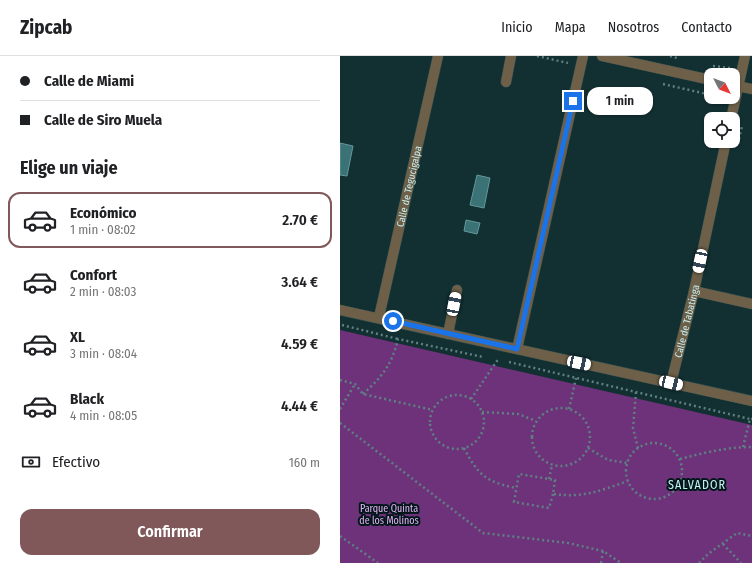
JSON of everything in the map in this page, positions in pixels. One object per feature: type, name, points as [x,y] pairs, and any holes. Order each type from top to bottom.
[{"type":"street","name":"Calle de Tegucigalpa","points":[[379,317],[438,56]]},
{"type":"street","points":[[506,82],[511,56]]},
{"type":"street","points":[[517,349],[583,56]]},
{"type":"street","points":[[602,56],[704,78]]},
{"type":"street","points":[[740,76],[745,56]]},
{"type":"street","points":[[740,87],[752,90]]},
{"type":"street","name":"Calle de Tabatinga","points":[[671,383],[694,291],[725,148]]},
{"type":"street","points":[[448,334],[457,290]]},
{"type":"street","points":[[694,291],[752,304]]},
{"type":"street","points":[[340,310],[379,317],[448,334],[752,401]]},
{"type":"path","points":[[670,56],[678,58]]},
{"type":"path","points":[[709,65],[742,71]]},
{"type":"path","points":[[340,325],[751,419],[743,447]]},
{"type":"path","points":[[363,394],[387,369],[394,354],[398,339]]},
{"type":"path","points":[[471,399],[498,360]]},
{"type":"path","points":[[569,409],[576,378]]},
{"type":"path","points":[[340,380],[356,384],[363,394],[433,410]]},
{"type":"path","points":[[340,409],[356,384]]},
{"type":"path","points":[[636,392],[633,428],[638,448]]},
{"type":"path","points":[[449,396],[464,396],[471,399],[482,412],[484,420],[481,434],[471,445],[464,448],[447,447],[434,436],[430,423],[433,410],[437,404],[449,396]]},
{"type":"path","points":[[552,409],[569,409],[580,415],[590,432],[588,448],[581,459],[564,467],[552,465],[538,457],[533,448],[531,439],[532,430],[536,421],[543,414],[552,409]]},
{"type":"path","points":[[482,412],[518,414],[536,421]]},
{"type":"path","points":[[340,424],[483,533],[568,543],[603,551],[621,563]]},
{"type":"path","points":[[654,443],[662,444],[675,452],[680,459],[682,476],[673,492],[666,497],[657,499],[644,497],[633,489],[628,481],[628,463],[638,448],[654,443]]},
{"type":"path","points":[[680,459],[710,452],[752,447]]},
{"type":"path","points":[[464,448],[472,464],[482,475],[497,484],[516,488]]},
{"type":"path","points":[[588,448],[608,460],[628,463]]},
{"type":"path","points":[[549,479],[552,465]]},
{"type":"path","points":[[519,474],[549,479],[555,480],[550,508],[514,502],[519,474]]},
{"type":"path","points":[[553,494],[591,494],[628,481]]},
{"type":"path","points":[[699,563],[708,554],[736,533],[752,536]]},
{"type":"path","points":[[340,536],[378,563]]},
{"type":"path","points":[[723,544],[741,563]]},
{"type":"path","points":[[601,563],[603,551]]},
{"type":"green space","name":"Parque Quinta de los Molinos","points":[[340,330],[752,425],[752,563],[340,563]]},
{"type":"water","points":[[340,143],[353,146],[347,176],[340,175]]},
{"type":"water","points":[[477,175],[490,178],[484,208],[470,205]]},
{"type":"water","points":[[466,220],[480,223],[477,234],[464,231]]},
{"type":"district","name":"SALVADOR","points":[[697,485]]},
{"type":"route","points":[[393,321],[517,349],[573,101]]}]
